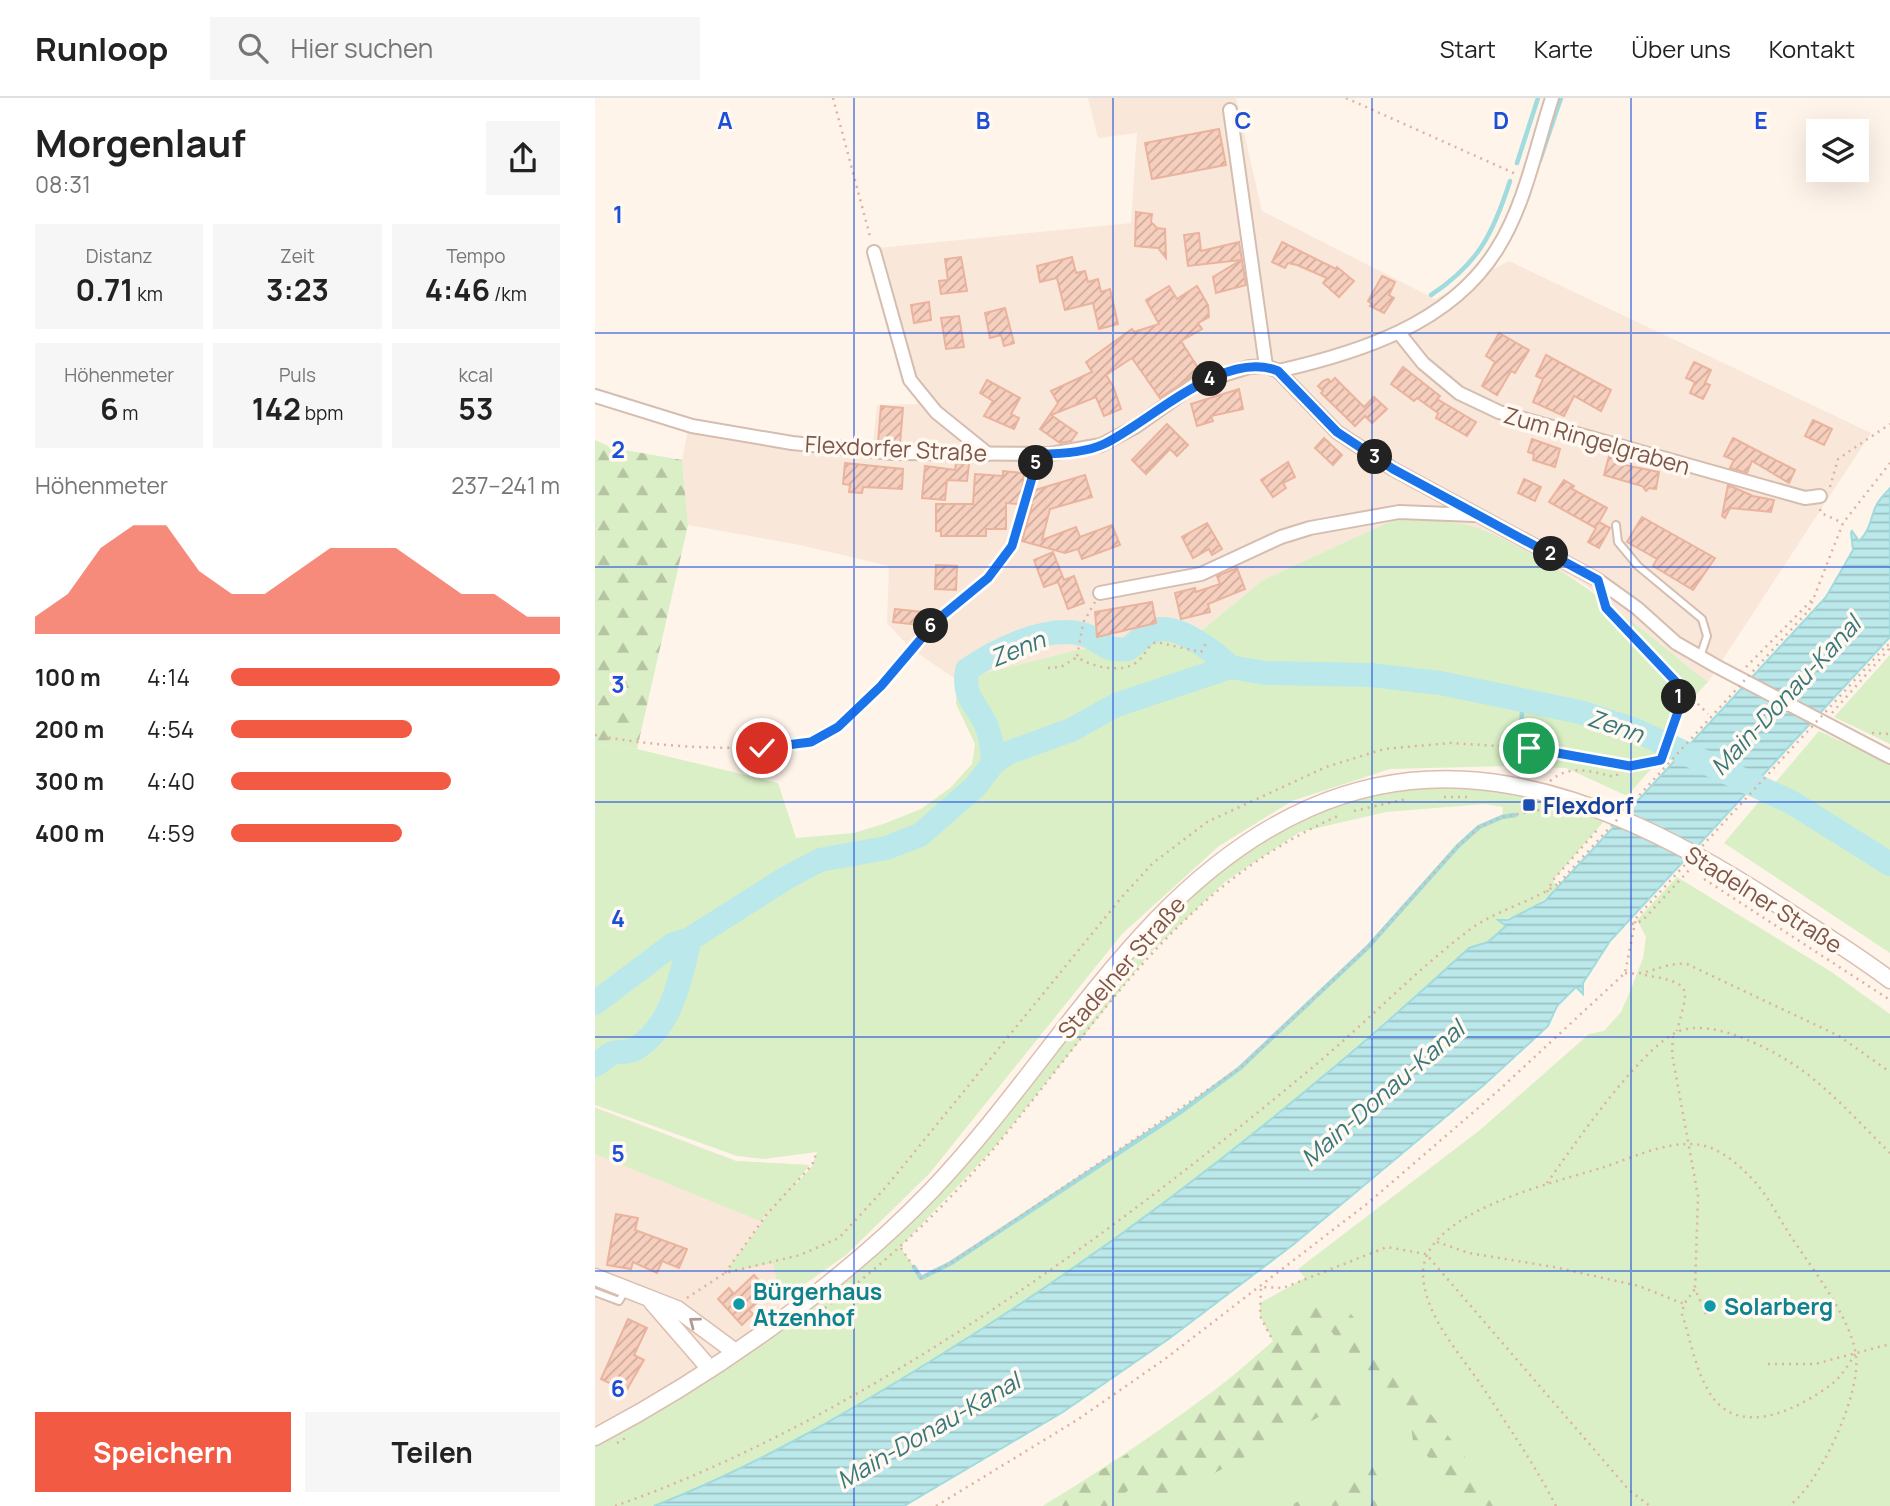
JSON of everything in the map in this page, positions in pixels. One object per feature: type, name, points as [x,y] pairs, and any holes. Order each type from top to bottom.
[{"type":"main road","name":"Stadelner Straße","points":[[595,1437],[647,1410],[710,1369],[874,1247],[931,1191],[1132,947],[1185,893],[1252,839],[1333,799],[1411,781],[1460,778],[1511,783],[1571,798],[1612,813],[1722,868],[1890,980]]},
{"type":"main road","points":[[595,1277],[677,1309],[734,1352]]},
{"type":"main road","points":[[651,1300],[710,1369]]},
{"type":"street","name":"Flexdorfer Straße","points":[[595,396],[692,426],[792,443],[893,453],[1039,454],[1101,446],[1135,427],[1197,383],[1249,367],[1272,369],[1342,357],[1399,333],[1465,288],[1497,250],[1512,219],[1552,98]]},
{"type":"street","points":[[1230,110],[1272,369],[1337,432],[1393,469],[1598,580],[1637,608],[1676,643],[1700,657],[1890,757]]},
{"type":"street","points":[[874,252],[910,380],[936,412],[988,454]]},
{"type":"street","name":"Zum Ringelgraben","points":[[1399,333],[1423,363],[1459,393],[1519,420],[1805,498],[1820,496]]},
{"type":"street","points":[[1100,593],[1201,574],[1281,537],[1310,528],[1399,512],[1478,515]]},
{"type":"lane","points":[[1616,525],[1618,542],[1638,566],[1702,619],[1707,636],[1700,657]]},
{"type":"lane","points":[[595,1292],[619,1301],[626,1290]]},
{"type":"path","points":[[833,98],[874,252]]},
{"type":"path","points":[[1346,98],[1525,178]]},
{"type":"path","points":[[1820,496],[1829,490],[1838,459],[1890,424]]},
{"type":"path","points":[[595,735],[662,743],[762,748],[811,742],[838,727],[881,686],[937,620],[988,578],[996,568],[1012,546],[1039,454]]},
{"type":"path","points":[[615,1506],[734,1456],[837,1404],[1001,1303],[1138,1204],[1303,1076],[1469,930],[1547,892],[1559,883],[1809,610],[1843,523],[1890,463]]},
{"type":"path","points":[[1821,513],[1843,523]]},
{"type":"path","points":[[1598,580],[1606,608],[1708,714]]},
{"type":"path","points":[[1048,668],[1061,667],[1077,657],[1083,624],[1100,593]]},
{"type":"path","points":[[1736,677],[1815,597]]},
{"type":"path","points":[[1077,657],[1104,667],[1123,667],[1136,664],[1150,645],[1156,642],[1201,652],[1208,640]]},
{"type":"path","points":[[1823,723],[1889,649],[1888,645]]},
{"type":"path","points":[[936,1506],[1077,1420],[1261,1287],[1428,1151],[1625,974],[1632,924],[1636,918],[1888,645]]},
{"type":"path","points":[[1529,748],[1630,766],[1661,760],[1680,706],[1678,684]]},
{"type":"path","points":[[1562,771],[1583,769],[1614,777],[1630,766]]},
{"type":"path","points":[[1354,811],[1417,797]]},
{"type":"path","points":[[1443,797],[1482,797]]},
{"type":"path","points":[[900,1247],[922,1278],[951,1263],[1001,1230],[1240,1068],[1368,947],[1458,846],[1479,827],[1502,817],[1551,807]]},
{"type":"path","points":[[813,1316],[862,1281],[900,1247],[994,1148],[1149,954],[1193,909],[1265,853],[1341,815]]},
{"type":"path","points":[[1547,892],[1553,880],[1605,820]]},
{"type":"path","points":[[1632,924],[1642,921],[1690,869],[1890,1000]]},
{"type":"path","points":[[1645,975],[1671,963],[1687,964],[1839,1035],[1890,1072]]},
{"type":"path","points":[[1625,974],[1677,981],[1686,992],[1687,1001],[1675,1033],[1672,1054],[1698,1196],[1695,1289],[1706,1314]]},
{"type":"path","points":[[1547,1183],[1616,1092],[1655,1049],[1675,1033],[1705,1028],[1736,1035],[1784,1059],[1815,1080],[1890,1153]]},
{"type":"path","points":[[1556,1506],[1511,1430],[1440,1326],[1423,1275],[1426,1254],[1436,1242],[1466,1218],[1492,1203],[1650,1151],[1690,1144],[1709,1147],[1728,1157],[1758,1185],[1830,1297],[1847,1328],[1856,1353],[1857,1372],[1837,1436],[1820,1471],[1801,1498],[1789,1506]]},
{"type":"path","points":[[725,1273],[767,1214],[812,1165],[817,1152]]},
{"type":"path","points":[[1436,1242],[1469,1252],[1639,1286],[1684,1304]]},
{"type":"path","points":[[677,1309],[694,1292],[725,1273],[800,1255],[826,1245]]},
{"type":"path","points":[[1261,1287],[1283,1288],[1387,1247],[1426,1254],[1629,1490],[1650,1506]]},
{"type":"path","points":[[1261,1287],[1260,1316],[1271,1337]]},
{"type":"path","points":[[1695,1289],[1684,1304],[1682,1314],[1707,1390],[1720,1407],[1739,1418],[1758,1420],[1802,1401],[1835,1382],[1856,1353]]},
{"type":"path","points":[[1768,1364],[1815,1364],[1890,1344]]},
{"type":"shaded area","points":[[1088,98],[1236,98],[1262,211],[1435,299],[1509,261],[1871,433],[1708,682],[1583,583],[1482,529],[1437,522],[1393,520],[1263,580],[1196,635],[1077,650],[957,680],[910,648],[887,623],[889,566],[800,545],[688,525],[682,460],[689,424],[873,444],[877,405],[918,404],[904,375],[878,248],[1131,223],[1137,133],[1098,138]]},
{"type":"shaded area","points":[[595,1107],[736,1161],[810,1165],[726,1273],[774,1262],[781,1301],[776,1321],[595,1437]]},
{"type":"green space","points":[[595,440],[613,448],[682,460],[688,525],[637,749],[595,744]]},
{"type":"green space","points":[[1393,520],[1439,521],[1473,526],[1514,544],[1601,598],[1708,682],[1672,720],[1651,769],[1627,796],[1566,768],[1509,766],[1390,769],[1292,801],[1219,846],[1122,934],[929,1174],[846,1255],[781,1301],[773,1263],[725,1273],[775,1205],[760,1221],[595,1154],[595,1108],[736,1161],[809,1165],[792,1189],[812,1166],[817,1152],[764,1159],[737,1156],[595,1105],[595,744],[637,749],[778,783],[796,838],[854,833],[921,809],[950,788],[972,764],[975,744],[956,704],[957,680],[1077,650],[1196,635],[1263,580]]},
{"type":"green space","points":[[1890,655],[1890,744],[1834,717]]},
{"type":"green space","points":[[1819,731],[1890,764],[1890,953],[1724,843]]},
{"type":"green space","points":[[1511,783],[1605,820],[1553,880],[1559,889],[1524,913],[1498,921],[1506,926],[1488,942],[1469,949],[1256,1133],[1105,1248],[1014,1310],[838,1419],[690,1492],[654,1506],[595,1506],[595,1437],[776,1321],[931,1191],[1132,947],[1252,839],[1364,790]],"holes":[[[1485,804],[1503,807],[1502,817],[1479,827],[1458,846],[1368,947],[1240,1068],[1182,1111],[951,1263],[922,1278],[900,1247],[994,1148],[1149,954],[1226,881],[1300,832],[1386,812]]]},
{"type":"green space","points":[[1677,877],[1830,971],[1890,1014],[1890,1506],[1043,1506],[1161,1429],[1274,1343],[1260,1316],[1260,1303],[1305,1278],[1298,1269],[1480,1130],[1589,1034],[1604,1031],[1621,1012],[1643,958],[1646,937],[1637,920]]},
{"type":"green space","points":[[1323,1298],[1351,1314],[1504,1506],[1475,1506],[1413,1441],[1411,1425],[1387,1404],[1375,1389],[1364,1360],[1355,1360],[1324,1323],[1315,1325],[1314,1338],[1341,1405],[1157,1504],[1138,1482],[1125,1493],[1124,1506],[1043,1506],[1132,1451],[1206,1399]]},
{"type":"green space","points":[[1369,1460],[1386,1493],[1386,1506],[1289,1506],[1315,1493],[1324,1495],[1335,1489]]},
{"type":"water","name":"Main-Donau-Kanal","points":[[1890,488],[1890,637],[1610,941],[1583,983],[1583,994],[1576,987],[1557,1006],[1548,1026],[1485,1084],[1294,1244],[1170,1338],[1063,1412],[904,1506],[654,1506],[728,1474],[835,1418],[1010,1311],[1147,1215],[1279,1113],[1469,948],[1488,942],[1506,926],[1498,920],[1508,920],[1545,901],[1826,597],[1853,550],[1852,531],[1859,541],[1863,537],[1877,503]]},
{"type":"building","points":[[1219,129],[1226,165],[1152,179],[1145,143]]},
{"type":"building","points":[[1136,212],[1152,214],[1151,222],[1157,228],[1165,229],[1166,258],[1158,248],[1135,246]]},
{"type":"building","points":[[1199,233],[1201,251],[1239,242],[1246,285],[1216,293],[1213,277],[1241,260],[1188,266],[1184,235]]},
{"type":"building","points":[[1282,242],[1336,269],[1337,267],[1354,281],[1339,297],[1323,283],[1327,278],[1297,265],[1288,263],[1285,268],[1272,262]]},
{"type":"building","points":[[961,257],[967,291],[941,294],[939,281],[948,280],[945,259]]},
{"type":"building","points":[[1072,257],[1076,273],[1085,271],[1088,282],[1098,279],[1101,292],[1110,289],[1118,324],[1099,329],[1093,303],[1065,310],[1057,278],[1040,282],[1037,266]]},
{"type":"building","points":[[1382,276],[1395,282],[1389,295],[1394,298],[1384,313],[1370,306],[1372,304],[1368,301]]},
{"type":"building","points":[[1169,286],[1177,299],[1197,286],[1208,305],[1209,317],[1198,323],[1202,329],[1181,341],[1200,371],[1160,398],[1132,358],[1106,375],[1121,409],[1104,416],[1096,397],[1051,415],[1077,433],[1071,441],[1060,443],[1040,429],[1058,403],[1051,391],[1092,372],[1086,362],[1132,329],[1134,332],[1159,324],[1146,300]]},
{"type":"building","points":[[929,302],[931,320],[914,323],[911,305]]},
{"type":"building","points":[[1005,308],[1014,343],[1004,346],[1001,335],[990,338],[985,313]]},
{"type":"building","points":[[959,316],[964,347],[946,349],[941,318]]},
{"type":"building","points":[[1499,333],[1529,350],[1515,373],[1511,371],[1497,395],[1482,386],[1495,362],[1486,356]]},
{"type":"building","points":[[1546,355],[1611,390],[1601,411],[1574,396],[1564,416],[1533,402],[1543,379],[1536,376]]},
{"type":"building","points":[[1694,362],[1711,370],[1705,383],[1710,385],[1703,399],[1690,393],[1695,382],[1686,378]]},
{"type":"building","points":[[1403,367],[1440,396],[1437,399],[1476,422],[1467,436],[1436,418],[1438,413],[1417,398],[1414,401],[1391,384]]},
{"type":"building","points":[[1335,378],[1364,407],[1374,397],[1387,409],[1372,423],[1365,416],[1355,426],[1321,393],[1323,391],[1318,386],[1323,381],[1328,379],[1331,382]]},
{"type":"building","points":[[987,380],[1020,398],[1011,414],[1019,418],[1014,429],[984,416],[993,401],[980,393]]},
{"type":"building","points":[[1239,389],[1243,409],[1211,416],[1213,421],[1197,426],[1191,404]]},
{"type":"building","points":[[881,406],[903,408],[900,444],[878,443]]},
{"type":"building","points":[[1813,420],[1832,429],[1824,445],[1805,436]]},
{"type":"building","points":[[1167,424],[1188,445],[1177,456],[1170,449],[1146,474],[1132,460]]},
{"type":"building","points":[[1324,438],[1342,455],[1333,465],[1315,448]]},
{"type":"building","points":[[1733,438],[1795,470],[1789,483],[1752,461],[1747,473],[1730,468],[1734,460],[1724,456]]},
{"type":"building","points":[[1532,439],[1560,449],[1555,467],[1533,460],[1534,454],[1528,452]]},
{"type":"building","points":[[1609,456],[1626,461],[1625,465],[1659,472],[1656,489],[1649,488],[1646,491],[1642,486],[1604,475]]},
{"type":"building","points":[[1288,462],[1295,477],[1283,483],[1286,488],[1273,497],[1261,480]]},
{"type":"building","points":[[845,463],[903,469],[902,489],[863,487],[862,493],[849,492],[850,485],[843,484]]},
{"type":"building","points":[[956,463],[969,464],[967,481],[947,480],[945,500],[922,498],[925,466],[955,470]]},
{"type":"building","points":[[1003,471],[1024,473],[1022,494],[1085,475],[1092,497],[1050,509],[1042,540],[1076,527],[1080,537],[1112,525],[1120,545],[1082,559],[1078,549],[1065,553],[1022,541],[1032,505],[1006,503],[1006,529],[986,529],[986,536],[941,536],[941,531],[936,531],[936,504],[973,504],[975,474],[1003,476]]},
{"type":"building","points":[[1524,479],[1541,487],[1535,501],[1518,493]]},
{"type":"building","points":[[1564,480],[1574,486],[1572,489],[1607,508],[1599,522],[1610,528],[1599,548],[1588,542],[1596,528],[1549,502]]},
{"type":"building","points":[[1728,485],[1753,496],[1774,500],[1771,512],[1730,508],[1725,518],[1722,516]]},
{"type":"building","points":[[1642,517],[1715,558],[1693,590],[1653,566],[1657,559],[1627,542]]},
{"type":"building","points":[[1207,523],[1222,549],[1212,555],[1209,549],[1193,558],[1182,537]]},
{"type":"building","points":[[1053,552],[1064,580],[1074,576],[1084,603],[1068,609],[1058,582],[1044,587],[1034,560]]},
{"type":"building","points":[[936,565],[957,566],[956,590],[935,589]]},
{"type":"building","points":[[1237,568],[1245,589],[1208,604],[1210,612],[1181,619],[1175,593],[1195,588],[1196,592],[1220,584],[1217,576]]},
{"type":"building","points":[[1152,602],[1156,623],[1097,637],[1095,612]]},
{"type":"building","points":[[895,609],[922,612],[920,625],[893,622]]},
{"type":"building","points":[[616,1214],[638,1218],[635,1230],[687,1249],[679,1268],[662,1261],[657,1273],[633,1262],[631,1269],[607,1265]]},
{"type":"building","name":"Bürgerhaus Atzenhof","points":[[754,1275],[769,1291],[749,1310],[753,1314],[742,1325],[718,1299],[729,1288],[734,1294]]},
{"type":"building","points":[[628,1319],[647,1328],[634,1355],[644,1360],[626,1391],[601,1379]]},
{"type":"waterway","points":[[1517,163],[1538,98]]},
{"type":"waterway","points":[[1540,160],[1561,98]]},
{"type":"waterway","points":[[1431,295],[1461,272],[1482,246],[1497,217],[1510,181]]},
{"type":"waterway","name":"Zenn","points":[[993,763],[988,730],[968,694],[967,670],[1007,647],[1037,636],[1068,632],[1088,636],[1107,647],[1128,649],[1151,632],[1169,629],[1198,642],[1230,667]]},
{"type":"waterway","name":"Zenn","points":[[595,1003],[672,945],[690,939],[786,878],[820,860],[886,848],[920,835],[976,786],[993,763],[1008,753],[1071,730],[1116,705],[1230,667],[1265,673],[1371,675],[1440,683],[1580,712],[1635,730],[1791,802],[1890,864]]},
{"type":"waterway","points":[[1520,737],[1523,700]]},
{"type":"waterway","points":[[914,1267],[921,1278],[951,1263],[1182,1111],[1240,1068],[1368,947],[1458,846],[1479,827],[1502,817],[1515,815]]},
{"type":"waterway","name":"Zenn","points":[[595,1065],[613,1053],[635,1049],[658,1028],[673,1000],[690,939]]},
{"type":"place","name":"Flexdorf","points":[[1529,805]]},
{"type":"place","name":"Bürgerhaus Atzenhof","points":[[739,1304]]},
{"type":"place","name":"Solarberg","points":[[1710,1306]]},
{"type":"route","points":[[762,748],[811,742],[838,727],[881,686],[937,620],[988,578],[1012,546],[1039,454],[1101,446],[1135,427],[1197,383],[1249,367],[1266,366],[1278,371],[1337,432],[1393,469],[1598,580],[1606,608],[1662,663],[1678,684],[1680,706],[1661,760],[1630,766],[1529,748]]}]
